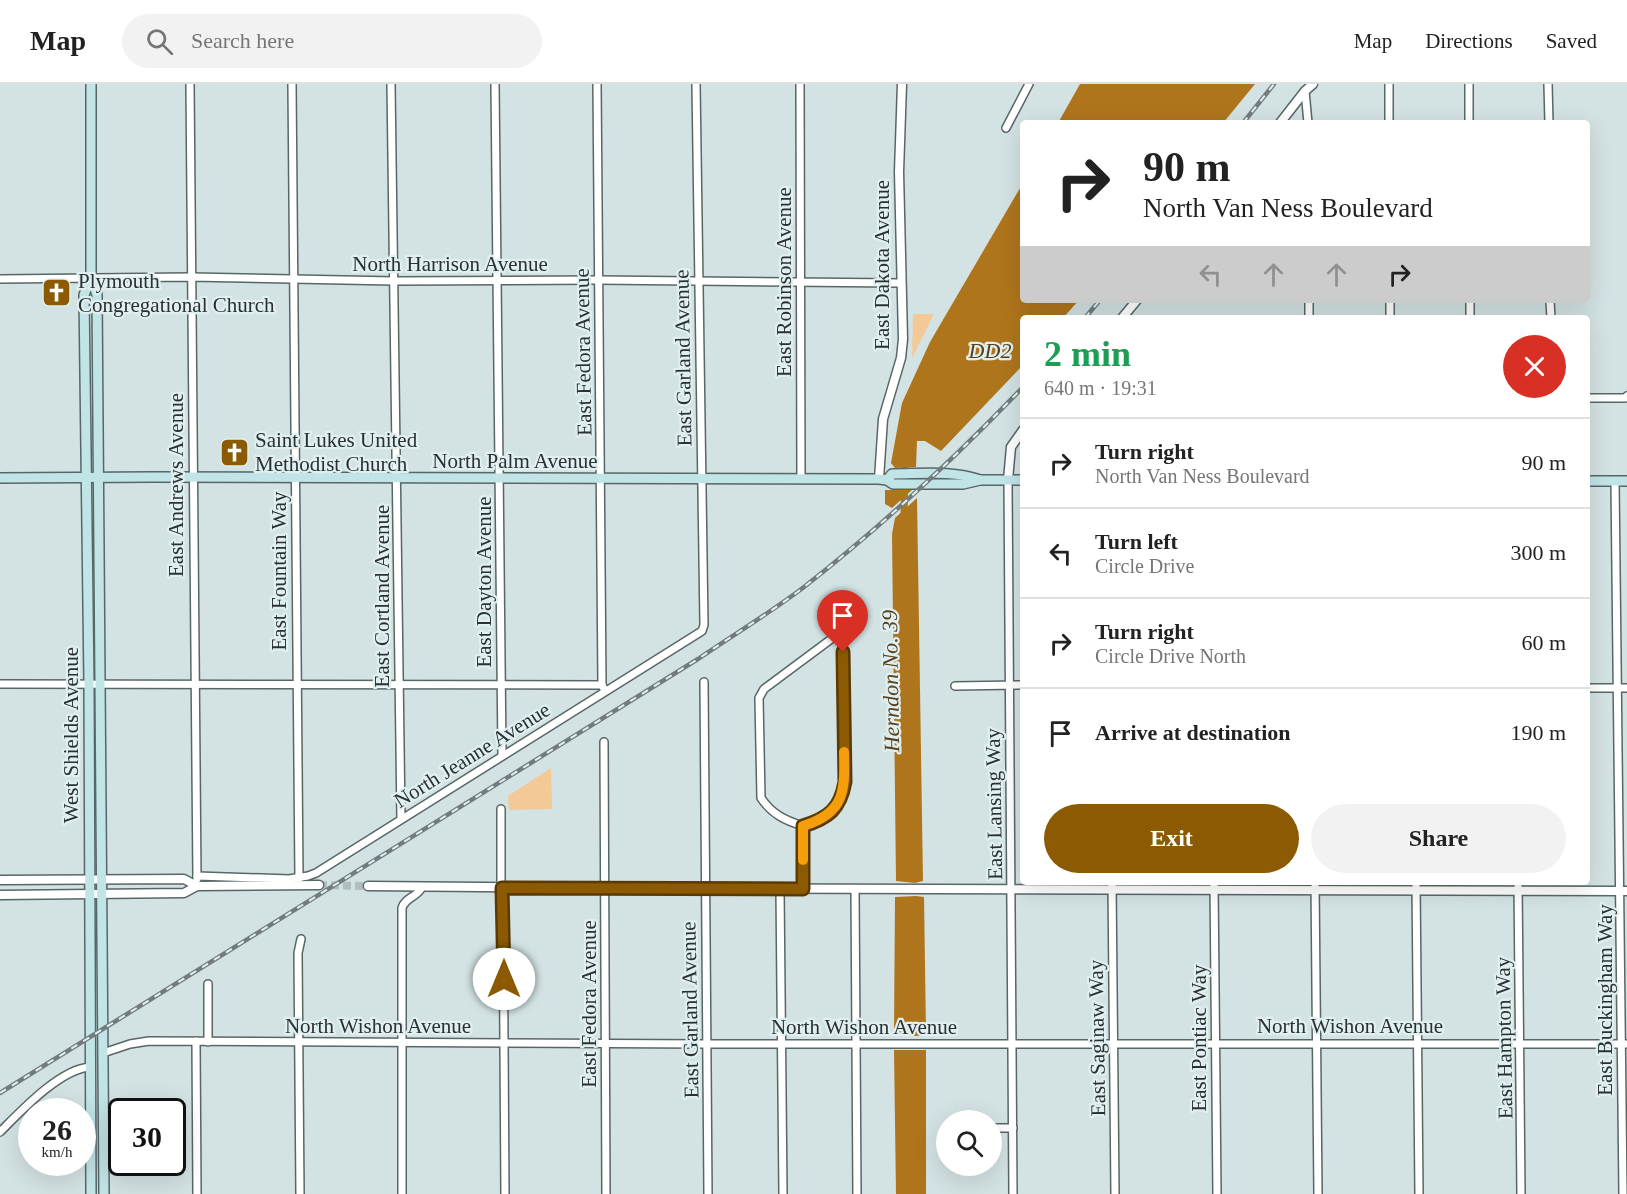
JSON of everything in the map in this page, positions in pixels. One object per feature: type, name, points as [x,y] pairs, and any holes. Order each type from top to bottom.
[{"type":"main road","name":"West Shields Avenue","points":[[91,84],[91,278],[97,295],[104,1194]]},
{"type":"main road","name":"West Shields Avenue","points":[[91,278],[84,295],[89,684],[91,1194]]},
{"type":"main road","name":"North Palm Avenue","points":[[0,478],[703,480],[915,479],[964,474],[980,480],[1020,480]]},
{"type":"main road","points":[[1590,481],[1627,481]]},
{"type":"street","name":"East Andrews Avenue","points":[[190,84],[197,886]]},
{"type":"street","name":"East Fountain Way","points":[[292,84],[299,878]]},
{"type":"street","name":"East Cortland Avenue","points":[[391,84],[401,819]]},
{"type":"street","name":"East Dayton Avenue","points":[[495,84],[502,755]]},
{"type":"street","name":"East Fedora Avenue","points":[[597,84],[603,688]]},
{"type":"street","name":"East Garland Avenue","points":[[696,84],[703,480],[704,625],[702,631]]},
{"type":"street","name":"East Robinson Avenue","points":[[800,84],[801,479]]},
{"type":"street","name":"East Dakota Avenue","points":[[888,479],[883,419],[901,358],[903,339],[899,172],[902,84]]},
{"type":"street","points":[[1006,128],[1028,84]]},
{"type":"street","points":[[1282,120],[1313,84]]},
{"type":"street","points":[[1389,84],[1389,120]]},
{"type":"street","points":[[1469,84],[1470,120]]},
{"type":"street","points":[[1548,84],[1549,120]]},
{"type":"street","points":[[1305,91],[1308,120]]},
{"type":"street","name":"North Harrison Avenue","points":[[0,279],[191,277],[394,281],[598,280],[900,283]]},
{"type":"street","points":[[1124,315],[1134,303]]},
{"type":"street","points":[[1590,398],[1626,397]]},
{"type":"street","points":[[1008,480],[1011,447],[1020,434]]},
{"type":"street","name":"East Lansing Way","points":[[1008,480],[1013,1194]]},
{"type":"street","name":"East Buckingham Way","points":[[1615,481],[1624,891],[1623,1194]]},
{"type":"street","name":"North Jeanne Avenue","points":[[197,876],[250,879],[299,878],[316,873],[603,688],[653,663],[702,631]]},
{"type":"street","points":[[843,631],[845,782],[842,798],[831,813],[817,822],[803,826],[778,817],[761,798],[759,698],[764,688],[843,631]]},
{"type":"street","name":"East Garland Avenue","points":[[704,682],[708,1194]]},
{"type":"street","points":[[0,684],[501,684],[603,688]]},
{"type":"street","points":[[955,686],[1020,685]]},
{"type":"street","points":[[1590,688],[1627,688]]},
{"type":"street","name":"East Fedora Avenue","points":[[604,742],[606,1194]]},
{"type":"street","points":[[501,809],[505,1194]]},
{"type":"street","points":[[803,826],[803,889]]},
{"type":"street","points":[[0,880],[184,879],[197,886],[319,885]]},
{"type":"street","name":"North Jeanne Avenue","points":[[231,886],[250,879]]},
{"type":"street","points":[[0,895],[184,893],[197,886]]},
{"type":"street","points":[[368,886],[1011,889],[1112,886],[1518,886],[1624,891]]},
{"type":"street","name":"East Saginaw Way","points":[[1112,886],[1115,1194]]},
{"type":"street","name":"East Pontiac Way","points":[[1214,886],[1217,1194]]},
{"type":"street","points":[[1316,886],[1318,1194]]},
{"type":"street","points":[[1416,886],[1419,1194]]},
{"type":"street","name":"East Hampton Way","points":[[1518,886],[1521,1194]]},
{"type":"street","points":[[402,1194],[402,908],[404,903],[418,894],[422,887]]},
{"type":"street","points":[[780,889],[783,1194]]},
{"type":"street","points":[[855,889],[857,1194]]},
{"type":"street","points":[[300,1194],[298,952],[301,939]]},
{"type":"street","points":[[208,984],[208,1042]]},
{"type":"street","name":"North Wishon Avenue","points":[[103,1053],[130,1044],[149,1041],[605,1044],[1520,1042],[1624,1044]]},
{"type":"street","points":[[196,1041],[197,1194]]},
{"type":"street","points":[[0,1132],[43,1091],[74,1071],[90,1067]]},
{"type":"street","points":[[1002,1128],[1013,1128]]},
{"type":"shaded area","points":[[913,314],[934,314],[912,358]]},
{"type":"shaded area","points":[[551,768],[552,809],[509,810],[508,796]]},
{"type":"water","points":[[1080,84],[1255,84],[1225,120],[1060,120]]},
{"type":"water","name":"DD2","points":[[1020,188],[1020,303],[1076,303],[1066,315],[1020,315],[1020,368],[941,451],[925,441],[917,441],[916,467],[895,468],[891,463],[902,403],[930,342]]},
{"type":"water","points":[[885,490],[912,490],[892,508],[885,504]]},
{"type":"water","points":[[917,498],[923,881],[915,883],[896,881],[892,534],[895,518]]},
{"type":"water","points":[[895,897],[924,897],[926,1034],[917,1036],[894,1034]]},
{"type":"water","points":[[894,1050],[926,1050],[926,1194],[896,1194]]},
{"type":"waterway","name":"Herndon No. 39","points":[[904,517],[905,459]]},
{"type":"tunnel","points":[[319,885],[368,886]]},
{"type":"railway","points":[[1245,120],[1274,84]]},
{"type":"railway","points":[[1088,315],[1098,303]]},
{"type":"railway","points":[[0,1093],[698,659],[778,606],[833,564],[889,516],[944,466],[1020,390]]},
{"type":"slow traffic","points":[[803,860],[803,826],[817,822],[831,813],[842,798],[845,782],[844,752]]},
{"type":"place","name":"Plymouth Congregational Church","points":[[57,293]]},
{"type":"place","name":"Saint Lukes United Methodist Church","points":[[234,452]]},
{"type":"route","points":[[504,979],[502,888],[803,889],[803,826],[817,822],[831,813],[842,798],[845,782],[843,652]]}]
